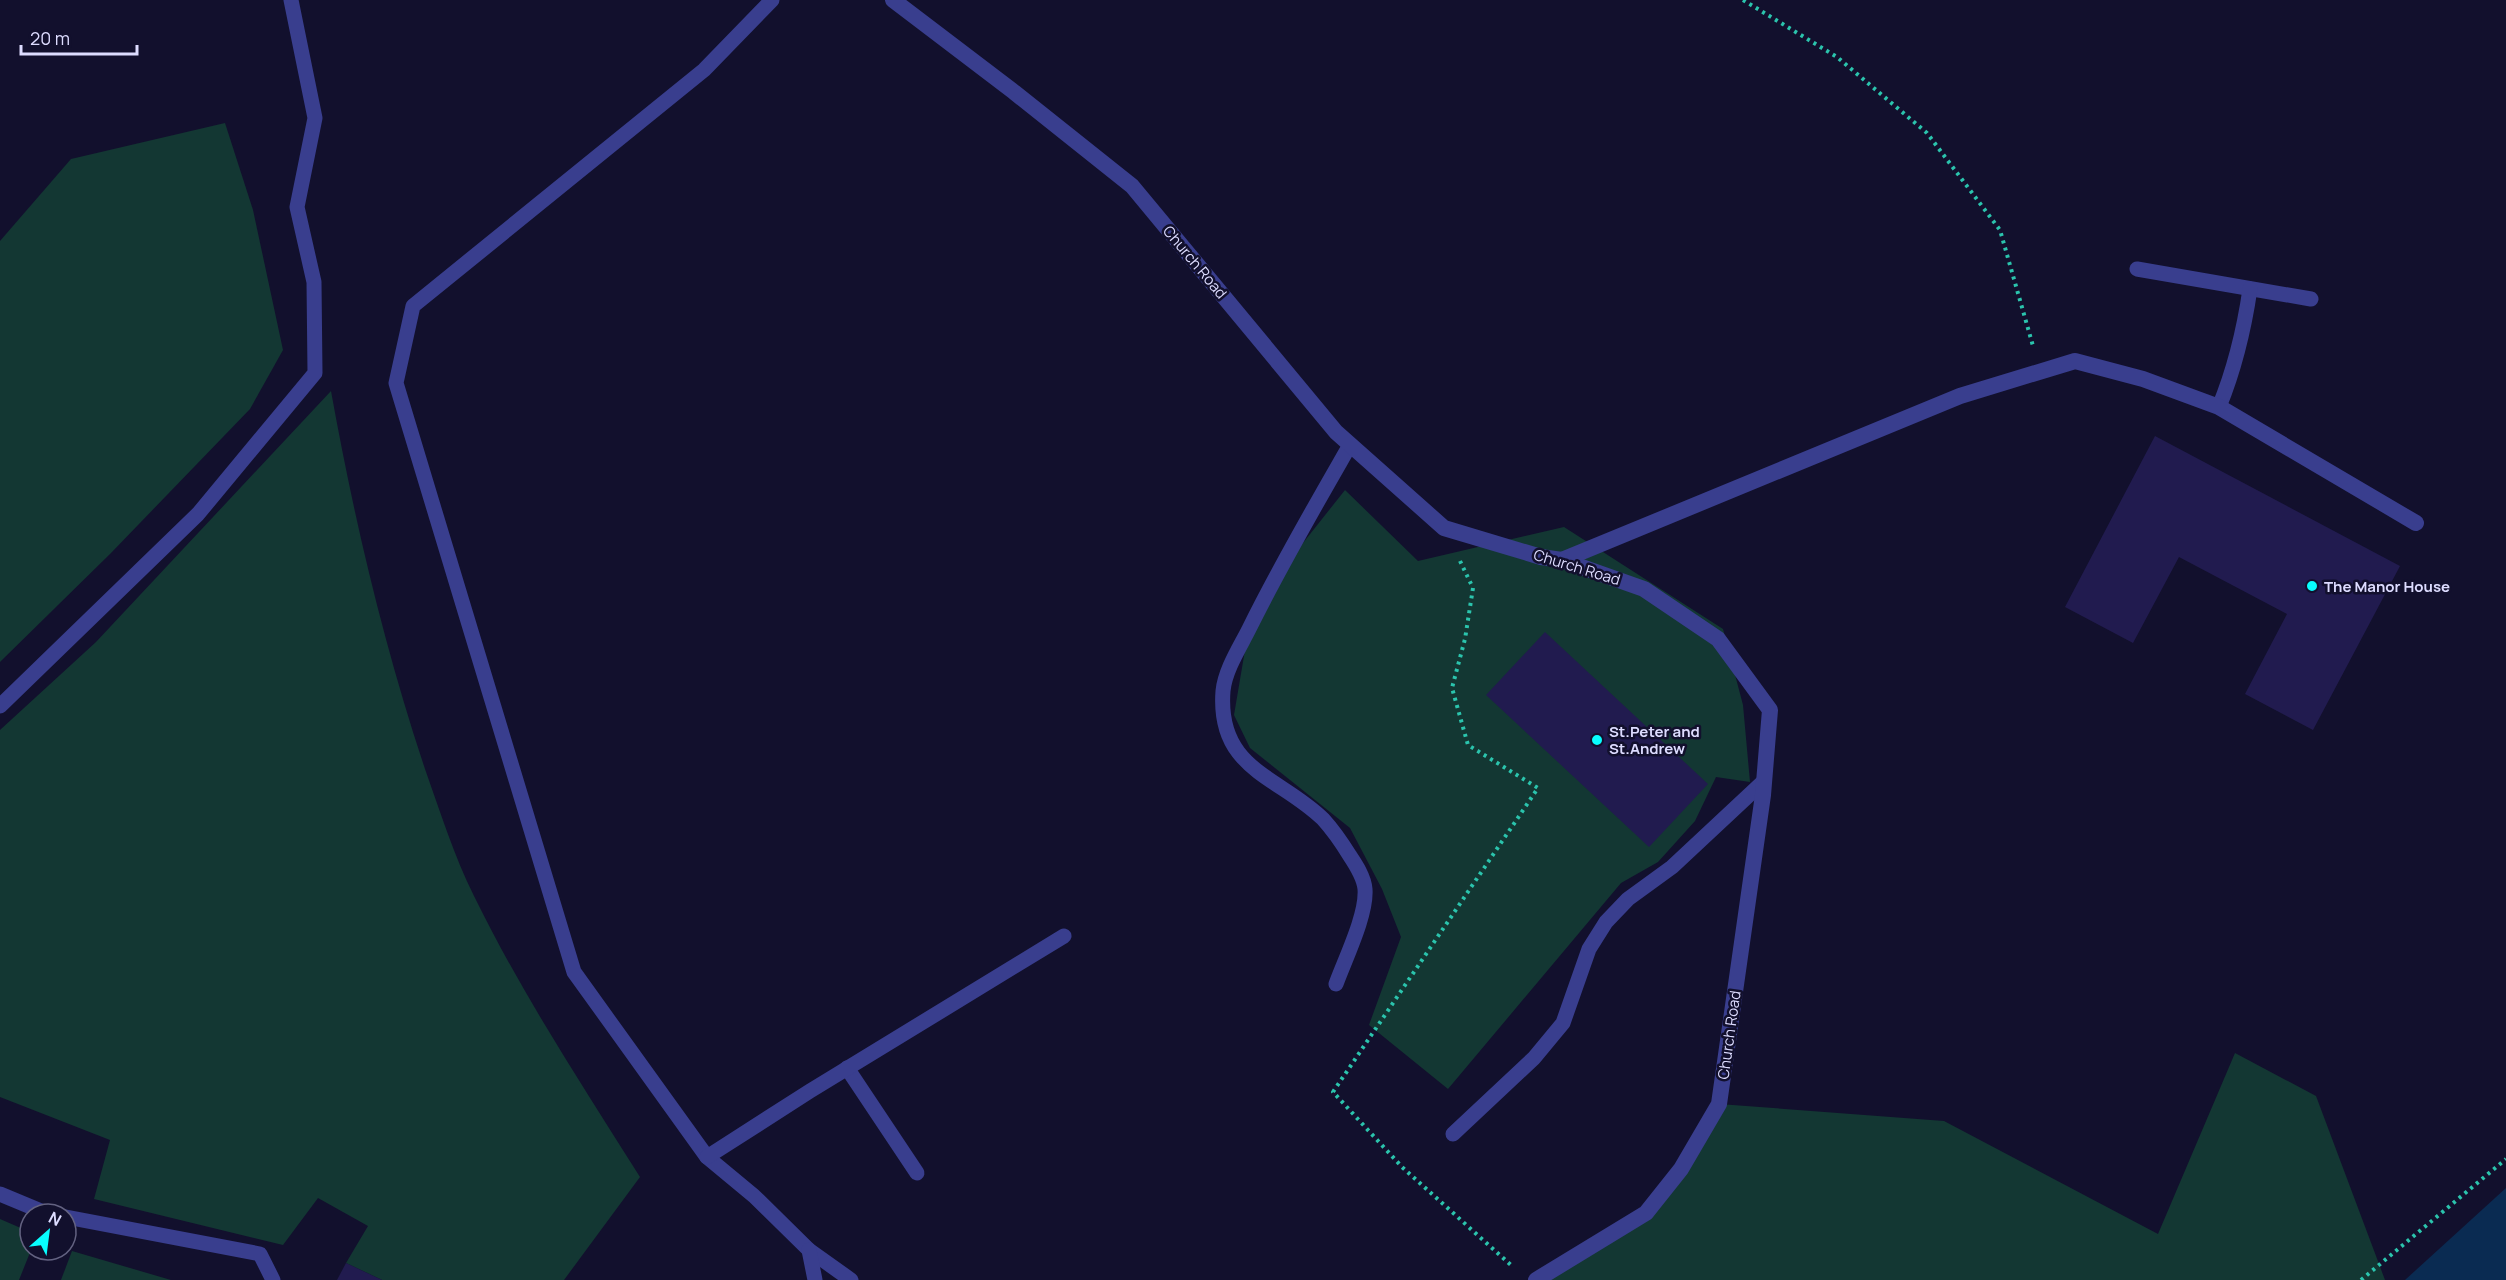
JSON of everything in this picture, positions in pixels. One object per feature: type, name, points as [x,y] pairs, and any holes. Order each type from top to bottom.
[{"type":"street","name":"Church Road","points":[[893,0],[1132,186],[1336,432],[1444,528],[1541,557],[1562,560],[1644,589],[1718,639],[1770,710],[1763,795],[1719,1104],[1681,1169],[1646,1213],[1536,1280]]},
{"type":"street","points":[[1562,560],[1960,396],[2075,361],[2143,378],[2219,407],[2416,523]]},
{"type":"lane","points":[[0,706],[198,514],[315,373],[314,282],[297,207],[315,118],[291,0]]},
{"type":"lane","points":[[772,0],[705,70],[412,306],[396,383],[574,972],[707,1157],[754,1196],[808,1250],[851,1280]]},
{"type":"lane","points":[[2137,269],[2311,299]]},
{"type":"lane","points":[[2219,407],[2233,374],[2242,339],[2250,289]]},
{"type":"lane","points":[[1336,984],[1362,910],[1365,889],[1358,869],[1323,819],[1255,771],[1238,753],[1225,723],[1223,690],[1230,669],[1278,570],[1350,445]]},
{"type":"lane","points":[[1453,1134],[1534,1058],[1563,1023],[1589,949],[1606,922],[1628,899],[1672,867],[1763,782]]},
{"type":"lane","points":[[707,1157],[847,1068],[1064,936]]},
{"type":"lane","points":[[847,1068],[917,1173]]},
{"type":"lane","points":[[0,1194],[19,1202]]},
{"type":"lane","points":[[78,1219],[261,1254],[273,1280]]},
{"type":"lane","points":[[808,1250],[814,1280]]},
{"type":"path","points":[[1743,0],[1837,57],[1927,133],[2000,230],[2041,372]]},
{"type":"path","points":[[1444,528],[1473,588],[1465,639],[1452,688],[1468,745],[1538,788],[1333,1092],[1402,1167],[1518,1272]]},
{"type":"path","points":[[2361,1280],[2506,1159]]},
{"type":"green space","points":[[225,123],[253,210],[283,350],[250,409],[111,553],[0,662],[0,241],[71,159]]},
{"type":"green space","points":[[331,391],[360,534],[383,629],[410,723],[454,849],[474,896],[512,968],[553,1039],[640,1177],[564,1280],[382,1280],[346,1263],[368,1226],[318,1198],[283,1245],[94,1199],[110,1140],[0,1097],[0,730],[96,642]]},
{"type":"green space","points":[[1345,490],[1418,561],[1564,527],[1723,629],[1743,705],[1750,782],[1716,777],[1695,821],[1658,862],[1621,883],[1448,1089],[1369,1025],[1401,937],[1382,889],[1350,828],[1250,748],[1234,715],[1245,650],[1299,548]]},
{"type":"green space","points":[[2235,1053],[2316,1096],[2385,1280],[1536,1280],[1646,1213],[1719,1104],[1944,1121],[2158,1234]]},
{"type":"green space","points":[[0,1219],[18,1227],[18,1262],[26,1262],[19,1280],[0,1280]]},
{"type":"green space","points":[[78,1253],[171,1280],[61,1280],[68,1262],[78,1262]]},
{"type":"water","points":[[2506,1188],[2506,1280],[2405,1280]]},
{"type":"building","name":"The Manor House","points":[[2155,436],[2400,566],[2313,730],[2245,694],[2287,614],[2179,557],[2133,643],[2065,607]]},
{"type":"building","name":"St.Peter and St.Andrew","points":[[1545,632],[1708,784],[1649,847],[1486,695]]},
{"type":"building","points":[[346,1263],[382,1280],[337,1280]]},
{"type":"place","name":"The Manor House","points":[[2312,586]]},
{"type":"place","name":"St.Peter and St.Andrew","points":[[1597,740]]}]
